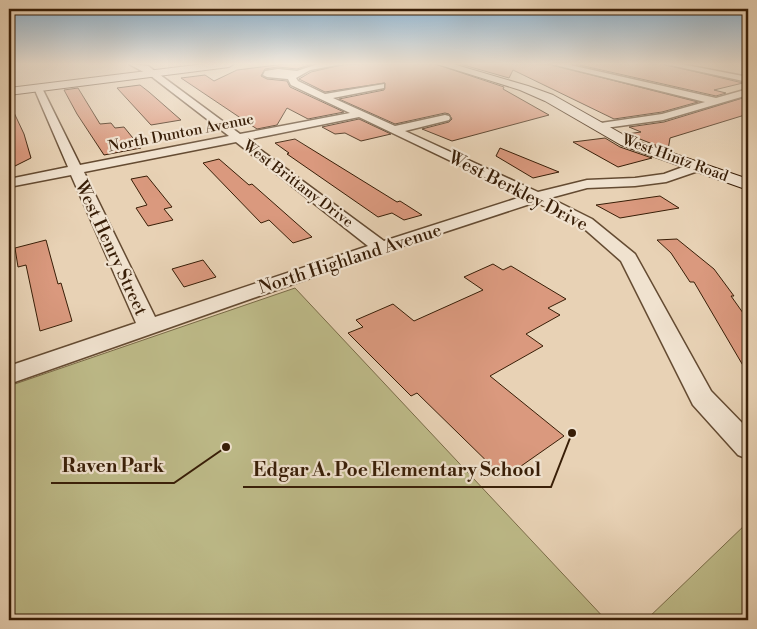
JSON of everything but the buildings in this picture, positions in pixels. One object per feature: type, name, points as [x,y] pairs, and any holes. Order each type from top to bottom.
[{"type":"street","name":"West Henry Street","points":[[40,93],[148,326]]},
{"type":"street","name":"West Brittany Drive","points":[[179,93],[381,247]]},
{"type":"street","name":"West Berkley Drive","points":[[317,93],[586,222],[629,258],[702,398],[748,447]]},
{"type":"street","points":[[323,96],[338,93]]},
{"type":"street","name":"West Hintz Road","points":[[537,93],[635,146],[748,184]]},
{"type":"street","points":[[682,93],[715,101]]},
{"type":"street","points":[[598,126],[663,118],[743,93]]},
{"type":"street","name":"North Dunton Avenue","points":[[9,183],[360,114]]},
{"type":"street","points":[[393,130],[445,118]]},
{"type":"street","name":"North Highland Avenue","points":[[9,375],[381,247],[537,197],[587,184],[635,182],[666,178],[696,168]]},
{"type":"shaded area","points":[[295,288],[606,620],[9,620],[9,386]]},
{"type":"shaded area","points":[[748,522],[748,620],[646,620]]},
{"type":"place","name":"Edgar A. Poe Elementary School","points":[[572,433]]},
{"type":"place","name":"Raven Park","points":[[226,447]]}]
